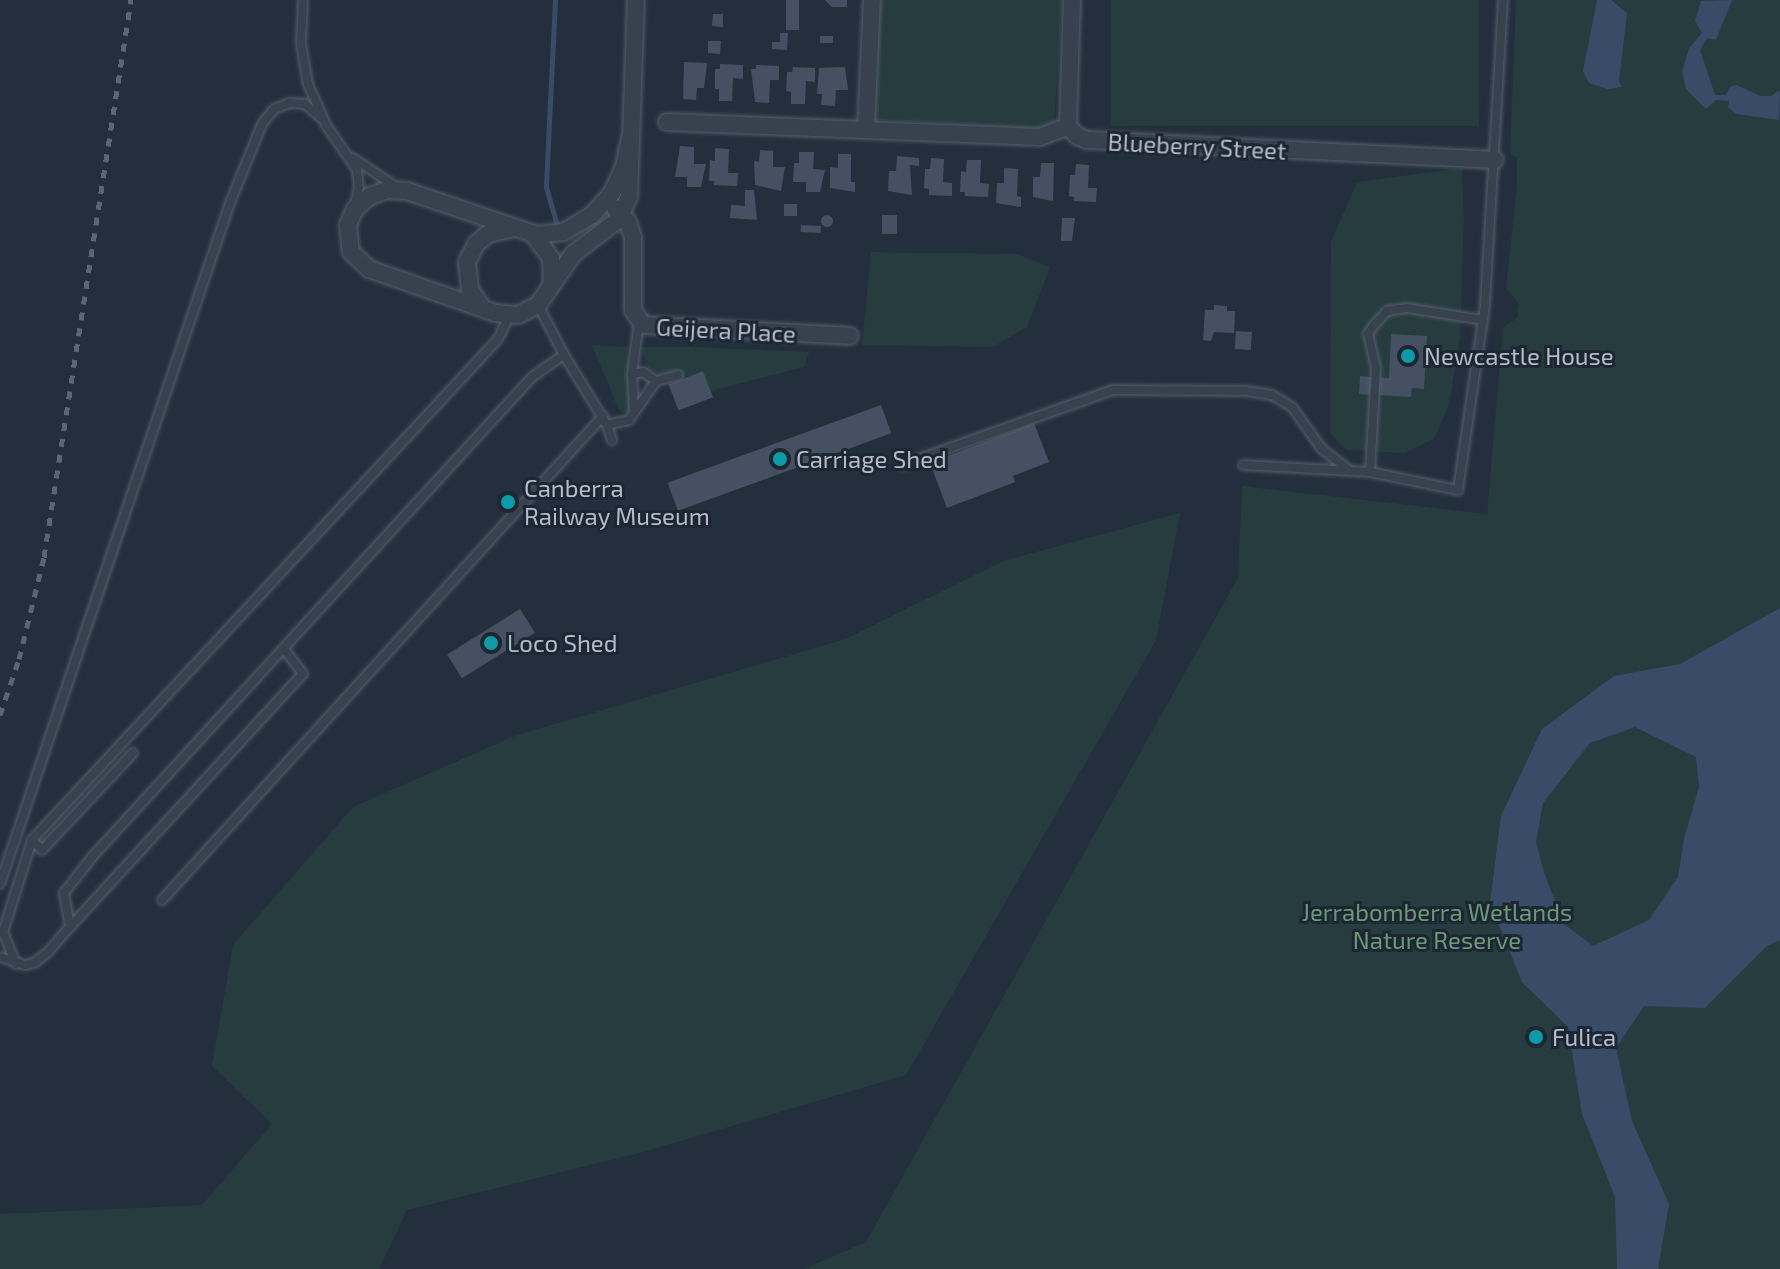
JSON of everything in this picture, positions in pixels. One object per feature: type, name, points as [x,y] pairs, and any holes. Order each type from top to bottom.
[{"type":"street","points":[[550,290],[554,264],[546,246],[524,231],[407,191],[387,190],[370,196],[351,217],[348,235],[351,252],[363,266],[509,316],[526,313],[538,305],[550,290],[573,254],[610,229],[622,215],[632,179],[630,138],[636,0]]},
{"type":"street","points":[[866,130],[872,0]]},
{"type":"street","points":[[667,122],[1044,137],[1068,126],[1072,0]]},
{"type":"street","name":"Blueberry Street","points":[[1068,126],[1079,138],[1096,141],[1495,160]]},
{"type":"street","points":[[488,311],[470,290],[467,262],[476,244],[500,229],[548,235],[564,232],[592,215],[606,200],[624,167],[630,138]]},
{"type":"street","name":"Geijera Place","points":[[606,200],[631,228],[635,245],[633,310],[639,322],[655,328],[850,336]]},
{"type":"lane","points":[[303,0],[303,60],[322,119],[353,161],[359,178],[359,192],[351,217]]},
{"type":"lane","points":[[1243,465],[1370,472],[1458,490],[1483,320],[1503,0]]},
{"type":"lane","points":[[0,884],[230,203],[262,124],[274,109],[290,103],[305,104],[322,119]]},
{"type":"lane","points":[[338,144],[368,170],[407,191]]},
{"type":"lane","points":[[538,305],[564,355],[605,420],[612,440]]},
{"type":"lane","points":[[1370,472],[1376,368],[1368,334],[1374,325],[1387,311],[1407,308],[1483,320]]},
{"type":"lane","points":[[16,964],[3,932],[32,840],[498,339],[509,316]]},
{"type":"lane","points":[[634,412],[632,374],[639,322]]},
{"type":"lane","points":[[70,927],[64,893],[79,874],[532,377],[564,355]]},
{"type":"lane","points":[[632,374],[643,372],[656,381]]},
{"type":"lane","points":[[162,900],[605,420],[629,420],[656,381],[678,375]]},
{"type":"lane","points":[[902,465],[1113,390],[1231,390],[1272,395],[1292,407],[1322,449],[1349,470]]},
{"type":"lane","points":[[0,957],[16,964],[39,960],[70,927],[303,674],[285,650]]},
{"type":"lane","points":[[32,840],[42,850],[133,753]]},
{"type":"green space","points":[[879,0],[1062,0],[1054,123],[1038,129],[877,120],[874,113]]},
{"type":"green space","points":[[1111,0],[1479,0],[1479,126],[1111,126]]},
{"type":"green space","name":"Jerrabomberra Wetlands Nature Reserve","points":[[1516,0],[1780,0],[1780,1269],[804,1269],[866,1242],[1238,578],[1242,486],[1487,514],[1503,328],[1517,318],[1519,303],[1506,289],[1517,186],[1517,157],[1510,154]]},
{"type":"green space","points":[[1462,168],[1464,219],[1460,337],[1449,405],[1434,439],[1404,453],[1346,450],[1330,433],[1331,242],[1357,182]]},
{"type":"green space","points":[[871,252],[1017,254],[1050,267],[1027,327],[993,347],[862,345]]},
{"type":"green space","points":[[592,345],[628,347],[630,410],[626,414],[619,410]]},
{"type":"green space","points":[[642,347],[809,352],[804,367],[711,391],[703,371],[680,379],[678,371],[660,374],[647,368]]},
{"type":"green space","points":[[1180,513],[1156,640],[906,1075],[643,1152],[407,1210],[379,1269],[0,1269],[0,1214],[202,1205],[272,1124],[212,1066],[233,945],[353,807],[517,735],[846,639],[1003,561]]},
{"type":"water","points":[[1597,0],[1611,0],[1627,13],[1619,81],[1622,87],[1608,89],[1589,83],[1583,71]]},
{"type":"water","points":[[1732,0],[1716,40],[1707,38],[1700,50],[1715,95],[1726,95],[1730,87],[1736,85],[1761,96],[1771,96],[1780,90],[1779,120],[1736,114],[1728,107],[1729,101],[1716,100],[1706,109],[1686,89],[1682,72],[1689,48],[1702,33],[1695,21],[1701,1]]},
{"type":"water","points":[[1780,608],[1780,940],[1767,946],[1705,1008],[1644,1006],[1616,1048],[1632,1121],[1669,1204],[1658,1269],[1617,1269],[1615,1197],[1582,1114],[1568,1027],[1522,982],[1490,903],[1501,816],[1542,729],[1614,676],[1680,664]],"holes":[[[1635,727],[1696,757],[1699,787],[1684,839],[1678,877],[1649,920],[1593,946],[1564,924],[1544,873],[1536,842],[1543,803],[1590,743]]]},
{"type":"building","points":[[786,0],[799,0],[799,30],[786,30]]},
{"type":"building","points":[[825,0],[847,0],[847,7],[832,7]]},
{"type":"building","points":[[713,14],[723,14],[723,27],[712,26]]},
{"type":"building","points":[[780,33],[788,33],[787,50],[772,49],[772,42],[780,42]]},
{"type":"building","points":[[820,36],[833,36],[833,43],[820,43]]},
{"type":"building","points":[[708,41],[721,41],[720,54],[708,53]]},
{"type":"building","points":[[684,62],[707,63],[704,88],[697,88],[696,100],[683,99]]},
{"type":"building","points":[[720,64],[743,65],[743,79],[733,78],[732,101],[719,101],[719,89],[715,89],[715,69],[720,69]]},
{"type":"building","points":[[756,65],[779,66],[779,80],[770,80],[769,103],[755,102],[751,69],[756,69]]},
{"type":"building","points":[[793,67],[815,68],[815,82],[806,81],[805,104],[791,104],[791,92],[786,91],[787,72],[792,72]]},
{"type":"building","points":[[845,67],[848,90],[836,90],[835,106],[821,105],[822,94],[817,94],[819,68]]},
{"type":"building","points":[[680,146],[694,147],[694,164],[706,164],[701,187],[687,187],[687,177],[675,177]]},
{"type":"building","points":[[715,148],[729,149],[728,173],[738,173],[737,186],[714,185],[714,181],[709,181],[710,160],[715,161]]},
{"type":"building","points":[[760,150],[773,151],[773,167],[785,167],[781,191],[755,185],[754,161],[759,162]]},
{"type":"building","points":[[799,152],[814,152],[813,169],[825,170],[820,192],[806,192],[806,182],[793,182],[794,163],[799,163]]},
{"type":"building","points":[[838,154],[851,154],[851,182],[855,182],[855,192],[830,188],[830,167],[838,168]]},
{"type":"building","points":[[897,156],[919,158],[919,166],[910,165],[912,195],[888,191],[889,171],[896,171]]},
{"type":"building","points":[[931,158],[944,159],[943,182],[952,183],[952,196],[929,195],[929,189],[924,188],[925,169],[930,169]]},
{"type":"building","points":[[967,160],[981,160],[980,183],[989,184],[988,197],[965,196],[965,192],[960,192],[961,171],[966,172]]},
{"type":"building","points":[[1041,163],[1054,163],[1053,201],[1033,197],[1033,177],[1040,177]]},
{"type":"building","points":[[1076,164],[1089,165],[1088,188],[1097,188],[1096,202],[1074,201],[1074,197],[1069,196],[1070,175],[1075,175]]},
{"type":"building","points":[[1004,168],[1018,169],[1017,196],[1021,197],[1021,207],[996,203],[997,183],[1004,183]]},
{"type":"building","points":[[745,190],[754,190],[757,220],[730,218],[731,205],[745,206]]},
{"type":"building","points":[[784,204],[797,204],[797,216],[784,216]]},
{"type":"building","points":[[827,215],[833,221],[827,227],[821,221]]},
{"type":"building","points":[[882,215],[897,215],[897,234],[882,234]]},
{"type":"building","points":[[1062,218],[1075,218],[1072,241],[1061,241]]},
{"type":"building","points":[[801,225],[821,226],[821,233],[801,232]]},
{"type":"building","points":[[1214,305],[1227,306],[1227,311],[1235,311],[1234,333],[1214,332],[1211,341],[1203,340],[1205,310],[1214,310]]},
{"type":"building","points":[[1236,331],[1252,332],[1251,350],[1235,349]]},
{"type":"building","name":"Newcastle House","points":[[1391,334],[1427,336],[1424,389],[1412,388],[1411,397],[1359,394],[1360,376],[1389,378]]},
{"type":"building","name":"Canberra Railway Museum","points":[[703,371],[713,397],[678,410],[668,384]]},
{"type":"building","name":"Carriage Shed","points":[[881,405],[891,433],[678,511],[668,483]]},
{"type":"building","points":[[1034,423],[1049,462],[1013,476],[1015,482],[947,508],[930,463]]},
{"type":"building","name":"Loco Shed","points":[[520,609],[535,633],[462,678],[447,655]]},
{"type":"building","name":"Fulica","points":[[1540,1028],[1546,1042],[1534,1047],[1528,1033]]},
{"type":"waterway","points":[[555,0],[546,187],[556,223]]},
{"type":"railway","points":[[0,715],[19,659],[44,557],[131,0]]},
{"type":"place","name":"Newcastle House","points":[[1408,356]]},
{"type":"place","name":"Carriage Shed","points":[[780,459]]},
{"type":"place","name":"Canberra Railway Museum","points":[[508,502]]},
{"type":"place","name":"Loco Shed","points":[[491,643]]},
{"type":"place","name":"Fulica","points":[[1536,1037]]}]
